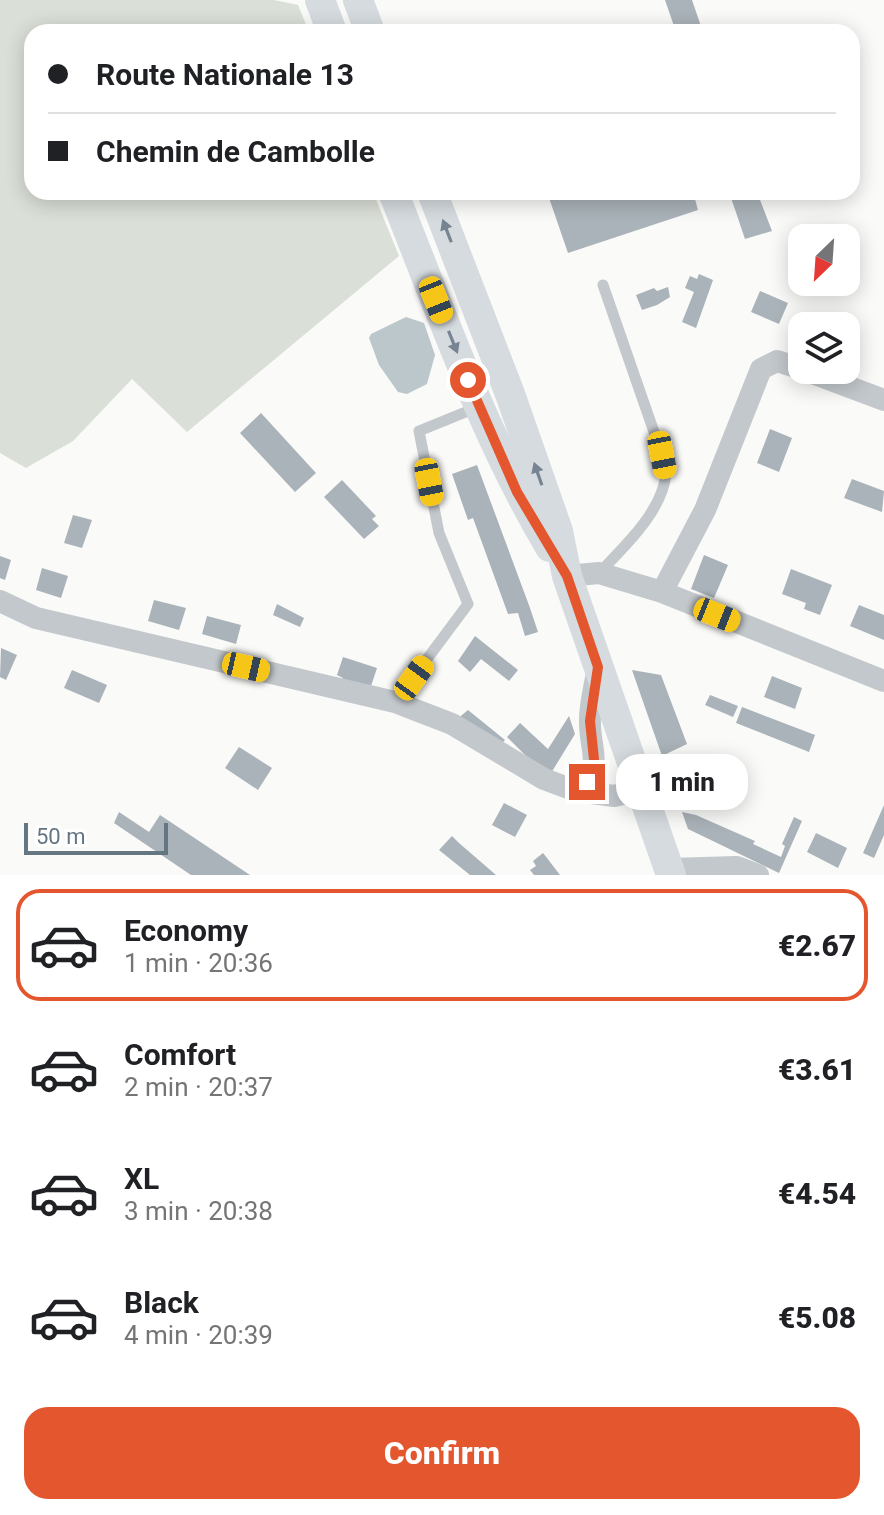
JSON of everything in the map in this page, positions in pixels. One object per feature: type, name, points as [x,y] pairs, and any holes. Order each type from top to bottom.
[{"type":"main road","points":[[320,0],[329,24]]},
{"type":"main road","points":[[358,0],[367,24]]},
{"type":"main road","points":[[396,200],[479,407],[517,492],[567,576]]},
{"type":"main road","points":[[435,200],[515,408],[558,531],[567,576],[670,872]]},
{"type":"street","points":[[662,592],[705,510],[761,369],[777,361],[788,365]]},
{"type":"street","points":[[841,384],[884,400]]},
{"type":"street","points":[[567,576],[599,573],[662,592],[884,681]]},
{"type":"street","points":[[0,601],[36,618],[395,702],[452,724],[544,779],[576,791],[614,796],[640,790]]},
{"type":"street","points":[[576,791],[587,782],[595,769],[590,721],[598,667]]},
{"type":"street","points":[[670,872],[737,867],[758,875]]},
{"type":"lane","points":[[599,573],[627,544],[656,505],[666,474],[603,285]]},
{"type":"lane","points":[[395,702],[468,604],[439,533],[419,431],[479,407]]},
{"type":"shaded area","points":[[0,0],[274,0],[298,5],[306,24],[24,24],[24,200],[376,200],[399,256],[187,432],[132,379],[73,441],[26,468],[0,453]]},
{"type":"shaded area","points":[[406,317],[424,323],[435,355],[427,384],[407,394],[398,392],[379,365],[369,338],[371,334]]},
{"type":"building","points":[[665,0],[692,0],[700,24],[673,24]]},
{"type":"building","points":[[550,200],[695,200],[698,210],[568,253]]},
{"type":"building","points":[[732,200],[760,200],[772,231],[745,239]]},
{"type":"building","points":[[699,274],[713,280],[696,328],[682,322],[694,292],[685,288],[690,276],[697,279]]},
{"type":"building","points":[[668,287],[670,297],[642,310],[636,295],[654,288],[657,291]]},
{"type":"building","points":[[760,291],[788,303],[779,324],[751,312]]},
{"type":"building","points":[[261,413],[316,473],[295,492],[240,433]]},
{"type":"building","points":[[770,429],[792,438],[779,472],[757,463]]},
{"type":"building","points":[[477,465],[538,632],[525,636],[518,613],[508,614],[473,518],[468,520],[452,474]]},
{"type":"building","points":[[852,479],[884,491],[882,512],[844,498]]},
{"type":"building","points":[[342,480],[376,516],[372,519],[379,526],[364,539],[324,497]]},
{"type":"building","points":[[73,515],[92,520],[82,548],[64,543]]},
{"type":"building","points":[[704,555],[728,565],[714,598],[691,589]]},
{"type":"building","points":[[0,556],[11,560],[5,580],[0,578]]},
{"type":"building","points":[[42,568],[68,576],[61,598],[36,590]]},
{"type":"building","points":[[791,569],[832,585],[820,615],[804,609],[806,603],[782,594]]},
{"type":"building","points":[[154,600],[186,608],[179,630],[148,621]]},
{"type":"building","points":[[277,604],[304,618],[300,627],[273,615]]},
{"type":"building","points":[[859,605],[884,615],[884,640],[850,626]]},
{"type":"building","points":[[207,616],[241,625],[236,644],[202,634]]},
{"type":"building","points":[[475,636],[518,670],[509,681],[481,659],[470,672],[458,661]]},
{"type":"building","points":[[1,648],[17,655],[6,680],[0,677]]},
{"type":"building","points":[[343,657],[377,668],[371,686],[340,687],[343,678],[337,675]]},
{"type":"building","points":[[72,670],[107,685],[99,703],[64,688]]},
{"type":"building","points":[[632,670],[661,675],[687,744],[662,756]]},
{"type":"building","points":[[772,676],[802,688],[795,709],[764,697]]},
{"type":"building","points":[[710,695],[738,706],[733,717],[705,705]]},
{"type":"building","points":[[742,707],[815,735],[809,752],[736,723]]},
{"type":"building","points":[[468,710],[505,740],[501,744],[456,720]]},
{"type":"building","points":[[569,716],[575,734],[548,778],[507,737],[520,723],[548,749]]},
{"type":"building","points":[[239,747],[272,768],[258,790],[225,768]]},
{"type":"building","points":[[504,803],[527,815],[515,837],[492,825]]},
{"type":"building","points":[[884,805],[884,835],[874,858],[863,853]]},
{"type":"building","points":[[119,812],[149,832],[160,815],[250,875],[191,875],[114,823]]},
{"type":"building","points":[[682,812],[755,841],[753,844],[781,857],[785,846],[782,844],[794,817],[802,821],[779,873],[688,829]]},
{"type":"building","points":[[816,833],[847,848],[838,868],[807,852]]},
{"type":"building","points":[[452,836],[496,875],[470,875],[439,850]]},
{"type":"building","points":[[543,853],[560,875],[534,875],[530,870],[536,866],[533,861]]},
{"type":"route","points":[[468,380],[517,492],[567,576],[598,667],[590,721],[595,769],[587,782]]}]
